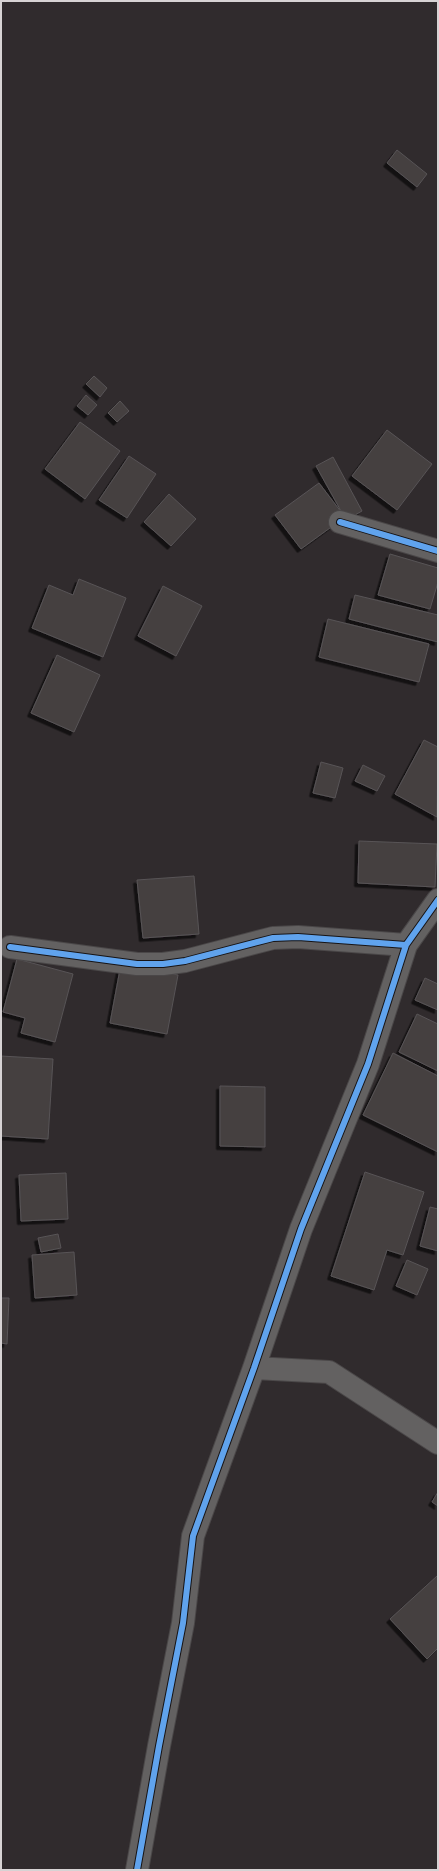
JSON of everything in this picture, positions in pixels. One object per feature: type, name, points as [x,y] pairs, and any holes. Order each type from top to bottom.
[{"type":"street","points":[[340,522],[438,551]]},
{"type":"street","points":[[137,1870],[183,1623],[193,1536],[254,1368],[301,1229],[368,1064],[406,945],[438,900]]},
{"type":"street","points":[[10,947],[137,964],[163,964],[273,938],[298,937],[406,945]]},
{"type":"street","points":[[254,1368],[329,1372],[438,1444]]},
{"type":"building","points":[[397,150],[427,174],[417,187],[387,163]]},
{"type":"building","points":[[94,376],[107,388],[100,397],[86,384]]},
{"type":"building","points":[[86,395],[97,405],[88,415],[77,406]]},
{"type":"building","points":[[120,401],[129,411],[117,422],[108,413]]},
{"type":"building","points":[[80,422],[120,451],[85,499],[45,469]]},
{"type":"building","points":[[387,430],[432,464],[397,510],[352,476]]},
{"type":"building","points":[[129,456],[156,474],[127,518],[99,500]]},
{"type":"building","points":[[333,457],[362,511],[346,520],[316,466]]},
{"type":"building","points":[[319,483],[345,517],[301,549],[275,515]]},
{"type":"building","points":[[169,494],[196,519],[171,546],[144,522]]},
{"type":"building","points":[[390,554],[438,568],[438,582],[430,609],[378,595]]},
{"type":"building","points":[[79,579],[126,598],[103,657],[32,628],[49,585],[73,595]]},
{"type":"building","points":[[163,586],[202,606],[176,656],[138,636]]},
{"type":"building","points":[[355,595],[438,615],[438,642],[349,619]]},
{"type":"building","points":[[328,619],[429,644],[419,682],[319,657]]},
{"type":"building","points":[[57,655],[100,675],[74,732],[31,713]]},
{"type":"building","points":[[424,740],[438,747],[437,817],[395,794]]},
{"type":"building","points":[[321,762],[343,768],[335,798],[313,793]]},
{"type":"building","points":[[363,765],[385,776],[377,791],[355,781]]},
{"type":"building","points":[[359,841],[437,844],[435,887],[358,883]]},
{"type":"building","points":[[194,876],[199,934],[143,938],[137,880]]},
{"type":"building","points":[[17,959],[73,974],[55,1042],[21,1033],[25,1018],[3,1012]]},
{"type":"building","points":[[121,964],[178,975],[167,1034],[110,1023]]},
{"type":"building","points":[[425,978],[438,984],[438,1010],[415,1000]]},
{"type":"building","points":[[417,1014],[438,1024],[438,1071],[399,1052]]},
{"type":"building","points":[[393,1053],[438,1076],[438,1152],[363,1115]]},
{"type":"building","points":[[1,1056],[53,1059],[48,1139],[1,1136]]},
{"type":"building","points":[[220,1086],[265,1087],[265,1147],[220,1146]]},
{"type":"building","points":[[365,1172],[424,1192],[403,1255],[387,1250],[374,1290],[331,1276]]},
{"type":"building","points":[[66,1173],[68,1219],[21,1221],[19,1175]]},
{"type":"building","points":[[430,1207],[438,1209],[438,1251],[420,1246]]},
{"type":"building","points":[[58,1234],[61,1248],[41,1252],[38,1238]]},
{"type":"building","points":[[74,1252],[77,1295],[35,1298],[32,1255]]},
{"type":"building","points":[[407,1260],[428,1269],[417,1295],[396,1286]]},
{"type":"building","points":[[1,1298],[9,1298],[7,1344],[1,1343]]},
{"type":"building","points":[[438,1492],[438,1506],[432,1502]]},
{"type":"building","points":[[437,1576],[438,1648],[427,1659],[390,1619]]},
{"type":"cycle path","points":[[340,522],[438,551]]},
{"type":"cycle path","points":[[137,1870],[183,1623],[193,1536],[254,1368],[301,1229],[368,1064],[406,945],[438,900]]},
{"type":"cycle path","points":[[10,947],[137,964],[163,964],[185,961],[273,938],[298,937],[406,945]]}]
